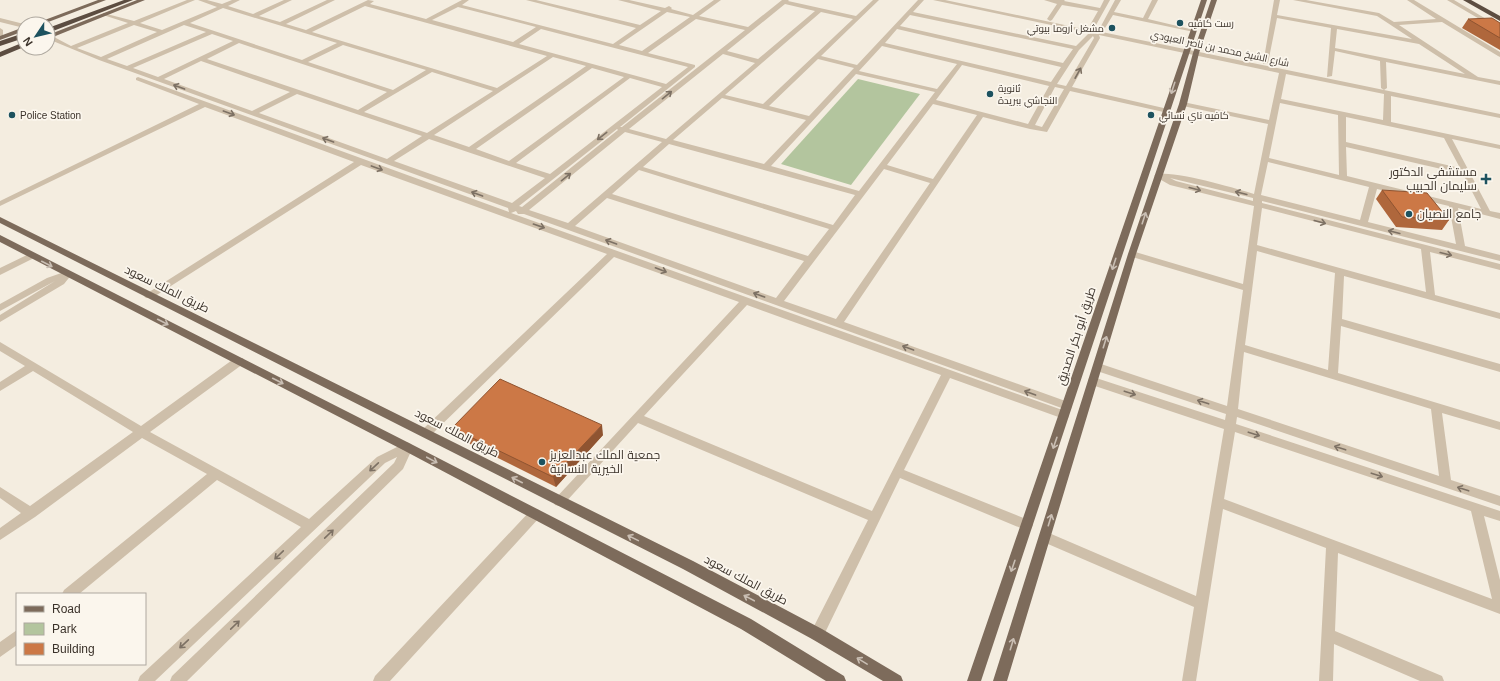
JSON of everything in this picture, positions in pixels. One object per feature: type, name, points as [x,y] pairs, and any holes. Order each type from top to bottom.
[{"type":"highway","points":[[56,20],[115,0]]},
{"type":"highway","points":[[56,23],[115,0]]},
{"type":"highway","points":[[56,31],[130,0]]},
{"type":"highway","points":[[1466,0],[1500,19]]},
{"type":"highway","points":[[1478,0],[1500,12]]},
{"type":"highway","points":[[0,38],[16,31]]},
{"type":"highway","points":[[0,44],[16,38]]},
{"type":"highway","points":[[0,50],[16,43]]},
{"type":"highway","points":[[0,55],[16,48]]},
{"type":"main road","points":[[56,17],[103,0]]},
{"type":"main road","points":[[56,32],[142,0]]},
{"type":"main road","name":"طريق أبو بكر الصديق","points":[[1000,681],[1132,254],[1184,104],[1192,50],[1192,31],[1204,0]]},
{"type":"main road","name":"طريق أبو بكر الصديق","points":[[974,681],[1066,411],[1165,111],[1214,0]]},
{"type":"main road","name":"طريق الملك سعود","points":[[0,220],[91,267],[688,565],[817,634],[896,681]]},
{"type":"main road","points":[[0,238],[31,256],[407,447],[746,624],[839,681]]},
{"type":"main road","points":[[71,276],[91,267]]},
{"type":"main road","points":[[1066,411],[1082,418]]},
{"type":"street","points":[[71,48],[192,0]]},
{"type":"street","points":[[201,0],[498,90]]},
{"type":"street","points":[[101,59],[237,0]]},
{"type":"street","points":[[253,16],[289,0]]},
{"type":"street","points":[[280,24],[332,0]]},
{"type":"street","points":[[306,32],[374,0]]},
{"type":"street","points":[[427,21],[466,0]]},
{"type":"street","points":[[529,0],[544,2],[639,28]]},
{"type":"street","points":[[621,0],[667,9],[743,28]]},
{"type":"street","points":[[633,0],[667,9]]},
{"type":"street","points":[[651,4],[658,0]]},
{"type":"street","points":[[643,54],[718,0]]},
{"type":"street","points":[[511,216],[513,207],[666,86],[743,28],[776,0]]},
{"type":"street","points":[[764,107],[876,0]]},
{"type":"street","points":[[766,167],[921,0]]},
{"type":"street","name":"شارع الشيخ محمد بن ناصر العبودي","points":[[936,0],[1096,30],[1283,71],[1500,112]]},
{"type":"street","name":"شارع الشيخ محمد بن ناصر العبودي","points":[[957,0],[1096,30]]},
{"type":"street","points":[[1047,0],[1061,1],[1101,10]]},
{"type":"street","points":[[931,101],[980,115],[1044,130],[1097,38],[1096,30],[1093,25],[1108,0]]},
{"type":"street","points":[[1030,126],[1078,48],[1089,34],[1103,27],[1118,0]]},
{"type":"street","points":[[1145,20],[1155,0]]},
{"type":"street","points":[[1264,63],[1277,0]]},
{"type":"street","points":[[1296,0],[1379,15],[1476,78]]},
{"type":"street","points":[[1342,8],[1343,0]]},
{"type":"street","points":[[1410,0],[1500,55]]},
{"type":"street","points":[[1450,0],[1493,24],[1482,9]]},
{"type":"street","points":[[511,216],[525,211],[721,51],[743,28],[785,1],[857,18]]},
{"type":"street","points":[[1050,19],[1061,1]]},
{"type":"street","points":[[366,4],[666,86]]},
{"type":"street","points":[[457,5],[692,66]]},
{"type":"street","points":[[614,46],[667,9]]},
{"type":"street","points":[[569,227],[669,142],[819,10]]},
{"type":"street","points":[[910,13],[1078,48]]},
{"type":"street","points":[[1111,13],[1192,31]]},
{"type":"street","points":[[105,14],[162,32]]},
{"type":"street","points":[[1274,16],[1422,43]]},
{"type":"street","points":[[1392,24],[1442,20]]},
{"type":"street","points":[[1,22],[16,26]]},
{"type":"street","points":[[184,23],[394,92]]},
{"type":"street","points":[[514,45],[540,27]]},
{"type":"street","points":[[896,28],[1066,66]]},
{"type":"street","points":[[1329,76],[1334,28]]},
{"type":"street","points":[[0,30],[0,38]]},
{"type":"street","points":[[128,68],[212,32]]},
{"type":"street","points":[[56,41],[101,59],[838,323],[1066,411]]},
{"type":"street","points":[[159,79],[239,41]]},
{"type":"street","points":[[304,62],[342,43]]},
{"type":"street","points":[[881,44],[960,64],[1165,111]]},
{"type":"street","points":[[56,48],[360,162],[614,252],[947,374],[1066,411]]},
{"type":"street","points":[[1332,49],[1500,83]]},
{"type":"street","name":"شارع الشيخ محمد بن ناصر العبودي","points":[[1192,50],[1329,76],[1386,91],[1500,116]]},
{"type":"street","points":[[721,51],[760,62]]},
{"type":"street","points":[[388,162],[552,55]]},
{"type":"street","points":[[817,56],[857,70],[938,91]]},
{"type":"street","points":[[201,59],[550,177]]},
{"type":"street","points":[[1383,60],[1387,123]]},
{"type":"street","points":[[778,302],[960,64]]},
{"type":"street","points":[[470,150],[590,66]]},
{"type":"street","points":[[359,112],[431,70]]},
{"type":"street","points":[[1189,681],[1230,426],[1264,159],[1283,71]]},
{"type":"street","points":[[510,164],[629,76]]},
{"type":"street","points":[[253,113],[297,92]]},
{"type":"street","points":[[721,96],[810,119]]},
{"type":"street","points":[[1276,100],[1500,147]]},
{"type":"street","points":[[0,204],[205,104]]},
{"type":"street","points":[[1184,104],[1272,123]]},
{"type":"street","points":[[1342,114],[1343,178]]},
{"type":"street","points":[[838,323],[980,115]]},
{"type":"street","points":[[614,127],[766,167],[860,194]]},
{"type":"street","points":[[1447,136],[1487,213]]},
{"type":"street","points":[[1343,144],[1466,172]]},
{"type":"street","points":[[1264,159],[1500,216]]},
{"type":"street","points":[[149,296],[360,162]]},
{"type":"street","points":[[882,166],[934,182]]},
{"type":"street","points":[[639,168],[834,228]]},
{"type":"street","points":[[1158,176],[1173,183],[1363,224],[1500,258]]},
{"type":"street","points":[[1363,224],[1374,185]]},
{"type":"street","points":[[606,195],[810,260]]},
{"type":"street","points":[[1258,201],[1425,248],[1500,267]]},
{"type":"street","points":[[1453,205],[1460,248]]},
{"type":"street","points":[[1253,247],[1500,316]]},
{"type":"street","points":[[1425,248],[1431,297]]},
{"type":"street","points":[[426,433],[614,252]]},
{"type":"street","points":[[1132,254],[1247,288]]},
{"type":"street","points":[[0,272],[31,256]]},
{"type":"street","points":[[1333,375],[1340,272]]},
{"type":"street","points":[[0,308],[50,280],[71,276]]},
{"type":"street","points":[[0,319],[71,276]]},
{"type":"street","points":[[559,501],[745,301]]},
{"type":"street","points":[[1337,321],[1500,368]]},
{"type":"street","points":[[0,346],[141,432],[310,526]]},
{"type":"street","points":[[1239,347],[1500,426]]},
{"type":"street","points":[[0,535],[239,361]]},
{"type":"street","points":[[0,387],[33,366]]},
{"type":"street","points":[[1098,367],[1500,501]]},
{"type":"street","points":[[817,634],[876,518],[896,472],[947,374]]},
{"type":"street","points":[[1093,381],[1500,516]]},
{"type":"street","points":[[1436,407],[1446,483]]},
{"type":"street","points":[[637,418],[876,518]]},
{"type":"street","points":[[145,681],[381,460],[407,447]]},
{"type":"street","points":[[177,681],[399,466],[407,447]]},
{"type":"street","points":[[896,472],[1027,525]]},
{"type":"street","points":[[70,593],[216,474]]},
{"type":"street","points":[[0,492],[31,513]]},
{"type":"street","points":[[1218,502],[1500,607]]},
{"type":"street","points":[[1476,508],[1500,607]]},
{"type":"street","points":[[380,681],[535,514]]},
{"type":"street","points":[[1045,537],[1202,604]]},
{"type":"street","points":[[1326,681],[1332,544]]},
{"type":"street","points":[[1328,635],[1436,681]]},
{"type":"street","points":[[0,650],[16,637]]},
{"type":"green space","points":[[858,79],[920,94],[851,185],[781,164]]},
{"type":"building","points":[[1492,18],[1500,23],[1500,38],[1468,19]]},
{"type":"building","points":[[1382,190],[1427,193],[1449,220],[1402,217]]},
{"type":"building","name":"جمعية الملك عبدالعزيز الخيرية النسائية","points":[[500,379],[602,425],[553,477],[452,428]]},
{"type":"place","name":"رست كافيه","points":[[1180,23]]},
{"type":"place","name":"مشغل أروما بيوتي","points":[[1112,28]]},
{"type":"place","name":"ثانوية النجاشي ببريدة","points":[[990,94]]},
{"type":"place","name":"Police Station","points":[[12,115]]},
{"type":"place","name":"كافيه ناي نسائي","points":[[1151,115]]},
{"type":"place","name":"مستشفى الدكتور سليمان الحبيب","points":[[1486,179]]},
{"type":"place","name":"جامع النصيان","points":[[1409,214]]},
{"type":"place","name":"جمعية الملك عبدالعزيز الخيرية النسائية","points":[[542,462]]}]
